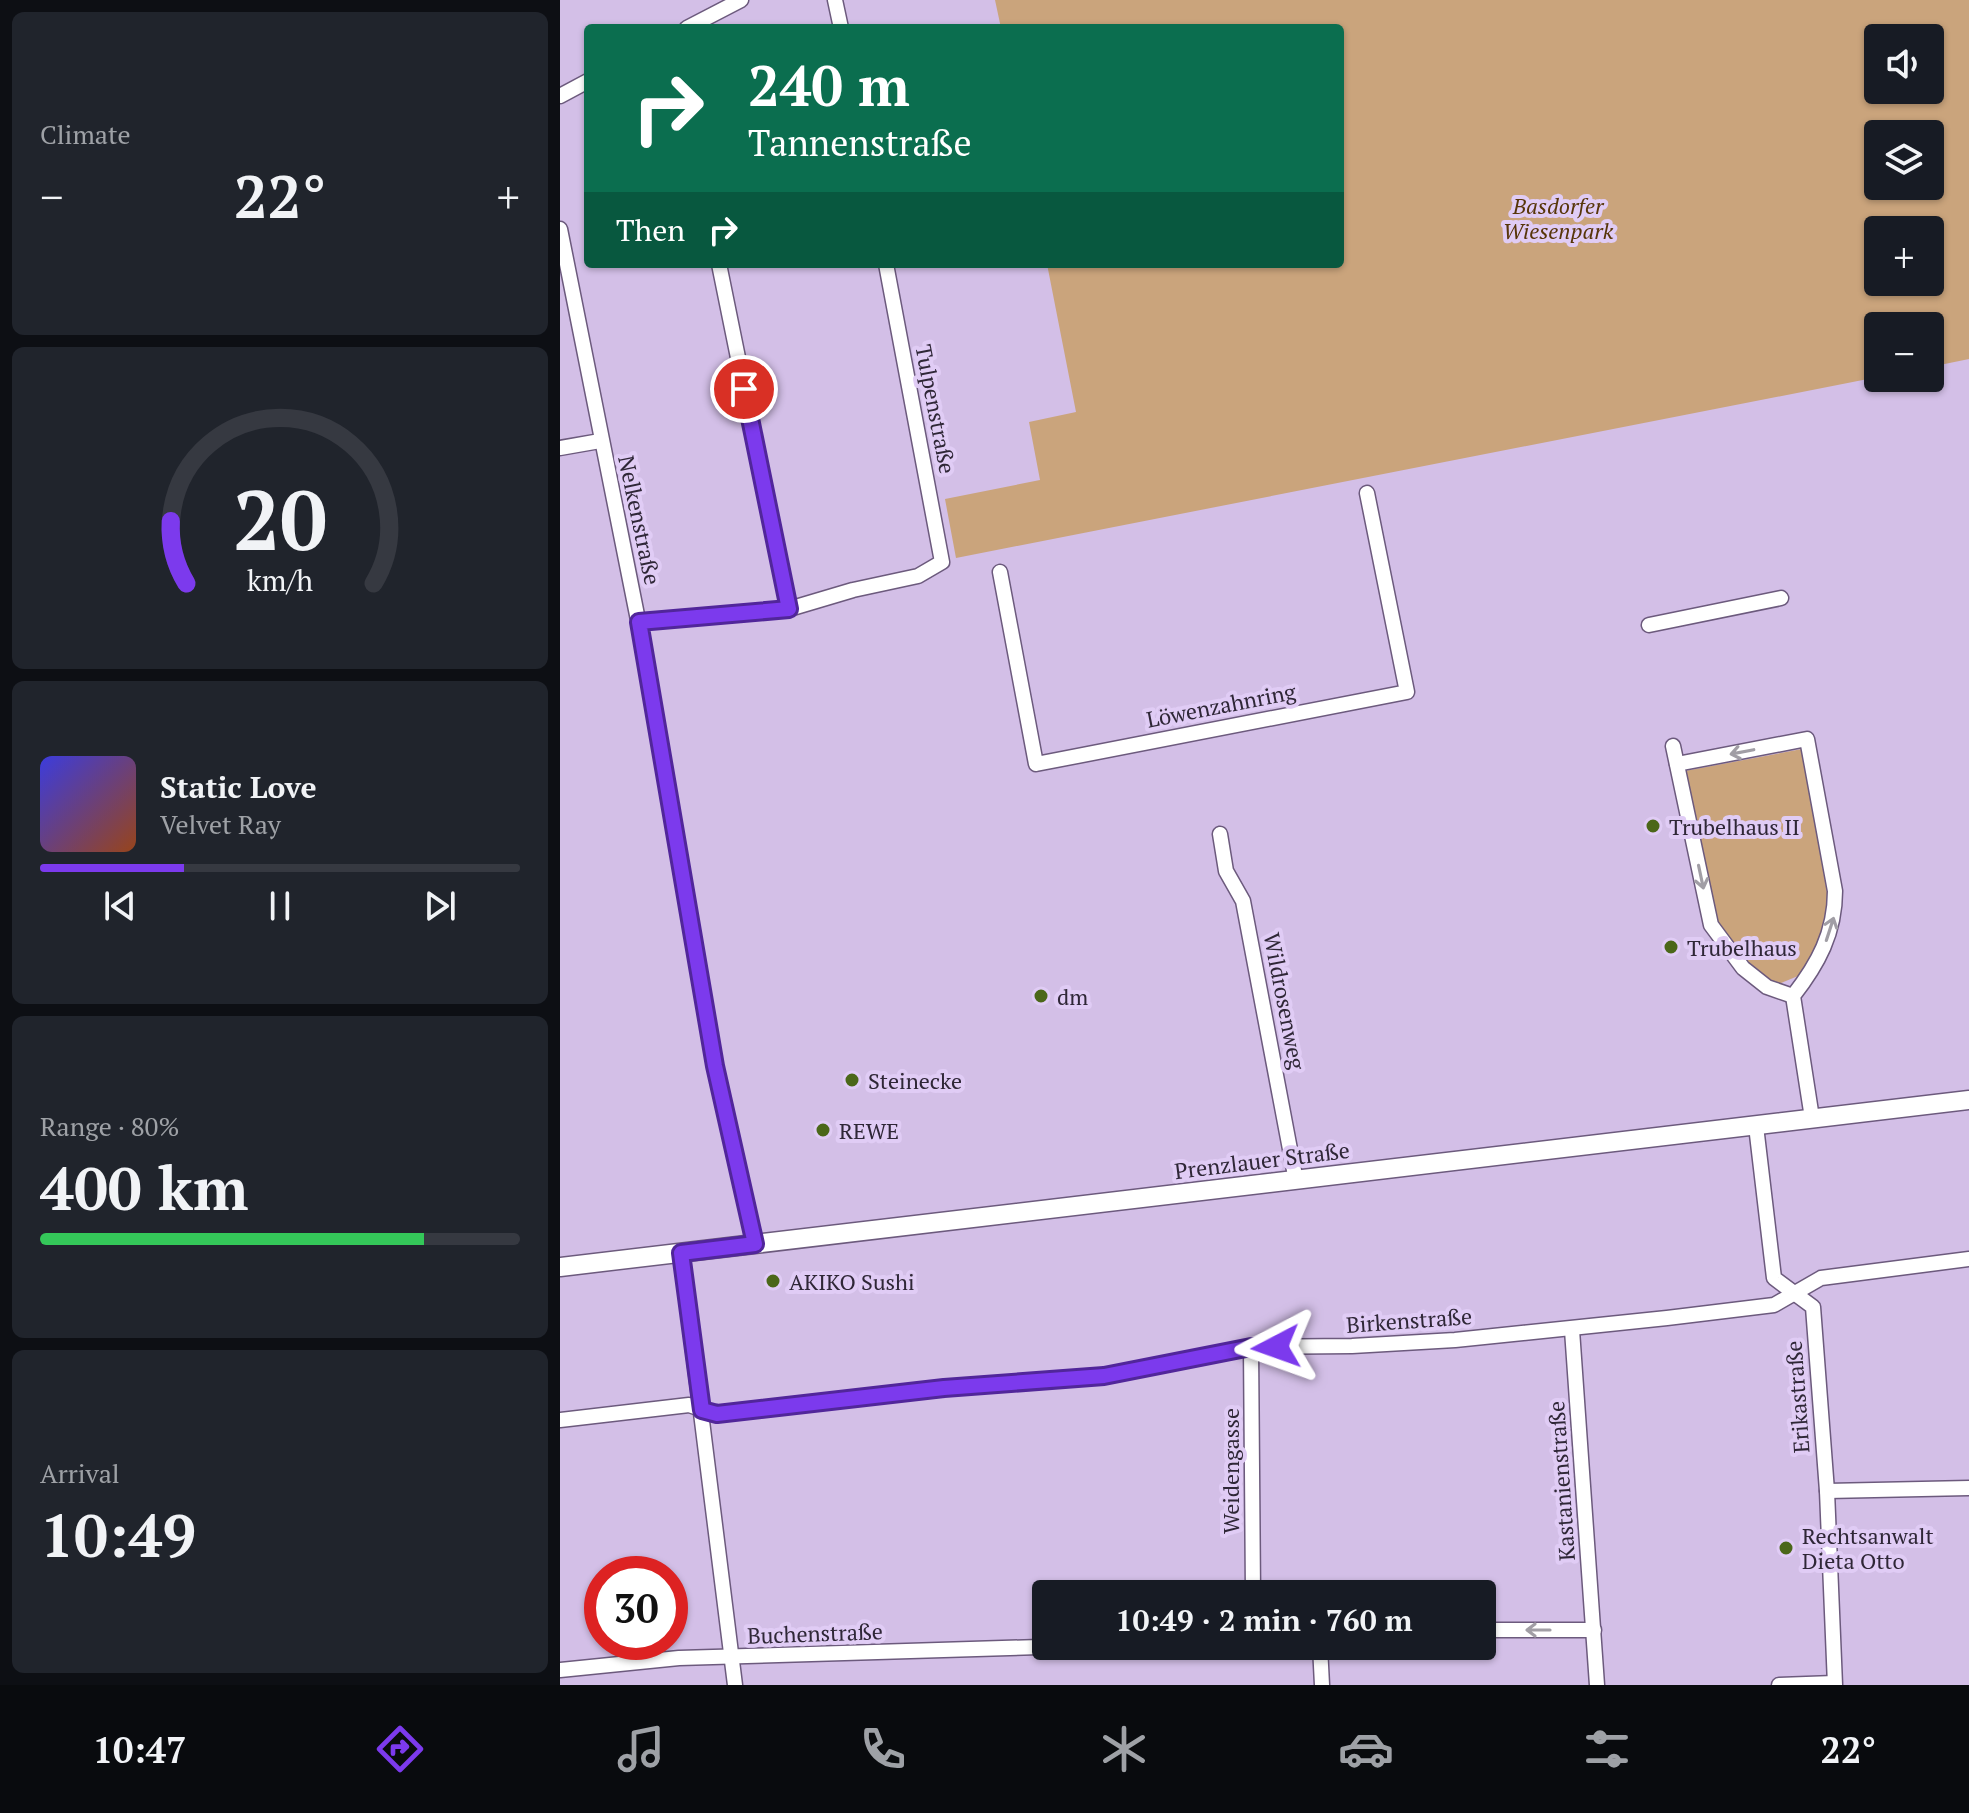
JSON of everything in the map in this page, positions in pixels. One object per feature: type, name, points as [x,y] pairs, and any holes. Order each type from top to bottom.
[{"type":"main road","name":"Prenzlauer Straße","points":[[560,1267],[1969,1100]]},
{"type":"street","points":[[695,24],[741,0]]},
{"type":"street","points":[[835,0],[840,24]]},
{"type":"street","points":[[560,96],[584,83]]},
{"type":"street","name":"Nelkenstraße","points":[[560,229],[600,441],[639,622],[713,1053],[755,1244]]},
{"type":"street","points":[[639,622],[789,609],[720,268]]},
{"type":"street","name":"Tulpenstraße","points":[[789,609],[853,590],[918,576],[942,562],[887,268]]},
{"type":"street","points":[[560,448],[600,441]]},
{"type":"street","name":"Löwenzahnring","points":[[1000,572],[1036,764],[1407,692],[1367,493]]},
{"type":"street","points":[[1649,625],[1781,598]]},
{"type":"street","points":[[1677,764],[1807,739],[1835,891],[1835,914],[1819,963],[1793,996],[1812,1118]]},
{"type":"street","points":[[1673,746],[1711,925],[1743,968],[1767,987],[1793,996]]},
{"type":"street","name":"Wildrosenweg","points":[[1220,834],[1226,871],[1243,901],[1296,1181]]},
{"type":"street","name":"Erikastraße","points":[[1756,1126],[1774,1278],[1813,1307],[1827,1491],[1834,1684]]},
{"type":"street","points":[[681,1253],[735,1685]]},
{"type":"street","name":"Birkenstraße","points":[[560,1420],[689,1405],[717,1414],[944,1388],[1104,1376],[1251,1347],[1352,1346],[1572,1330],[1774,1305],[1821,1278],[1969,1259]]},
{"type":"street","name":"Kastanienstraße","points":[[1572,1330],[1597,1685]]},
{"type":"street","name":"Weidengasse","points":[[1251,1347],[1253,1580]]},
{"type":"street","points":[[1827,1491],[1969,1488]]},
{"type":"street","points":[[1496,1630],[1594,1630]]},
{"type":"street","name":"Buchenstraße","points":[[560,1670],[679,1658],[1032,1647]]},
{"type":"street","points":[[1321,1660],[1322,1685]]},
{"type":"street","points":[[1779,1685],[1834,1684]]},
{"type":"green space","name":"Basdorfer Wiesenpark","points":[[995,0],[1969,0],[1969,359],[1944,364],[1944,312],[1864,312],[1864,380],[956,558],[945,499],[1040,480],[1029,422],[1076,412],[1048,268],[1344,268],[1344,24],[1000,24]]},
{"type":"green space","points":[[1802,749],[1829,904],[1821,942],[1798,976],[1774,986],[1739,955],[1715,924],[1685,771]]},
{"type":"place","name":"Trubelhaus II","points":[[1653,826]]},
{"type":"place","name":"Trubelhaus","points":[[1671,947]]},
{"type":"place","name":"dm","points":[[1041,996]]},
{"type":"place","name":"Steinecke","points":[[852,1080]]},
{"type":"place","name":"REWE","points":[[823,1130]]},
{"type":"place","name":"AKIKO Sushi","points":[[773,1281]]},
{"type":"place","name":"Rechtsanwalt Dieta Otto","points":[[1786,1548]]},
{"type":"route","points":[[744,389],[789,609],[639,622],[715,1066],[755,1244],[681,1253],[702,1410],[717,1414],[944,1388],[1104,1376],[1251,1347],[1276,1347]]}]
